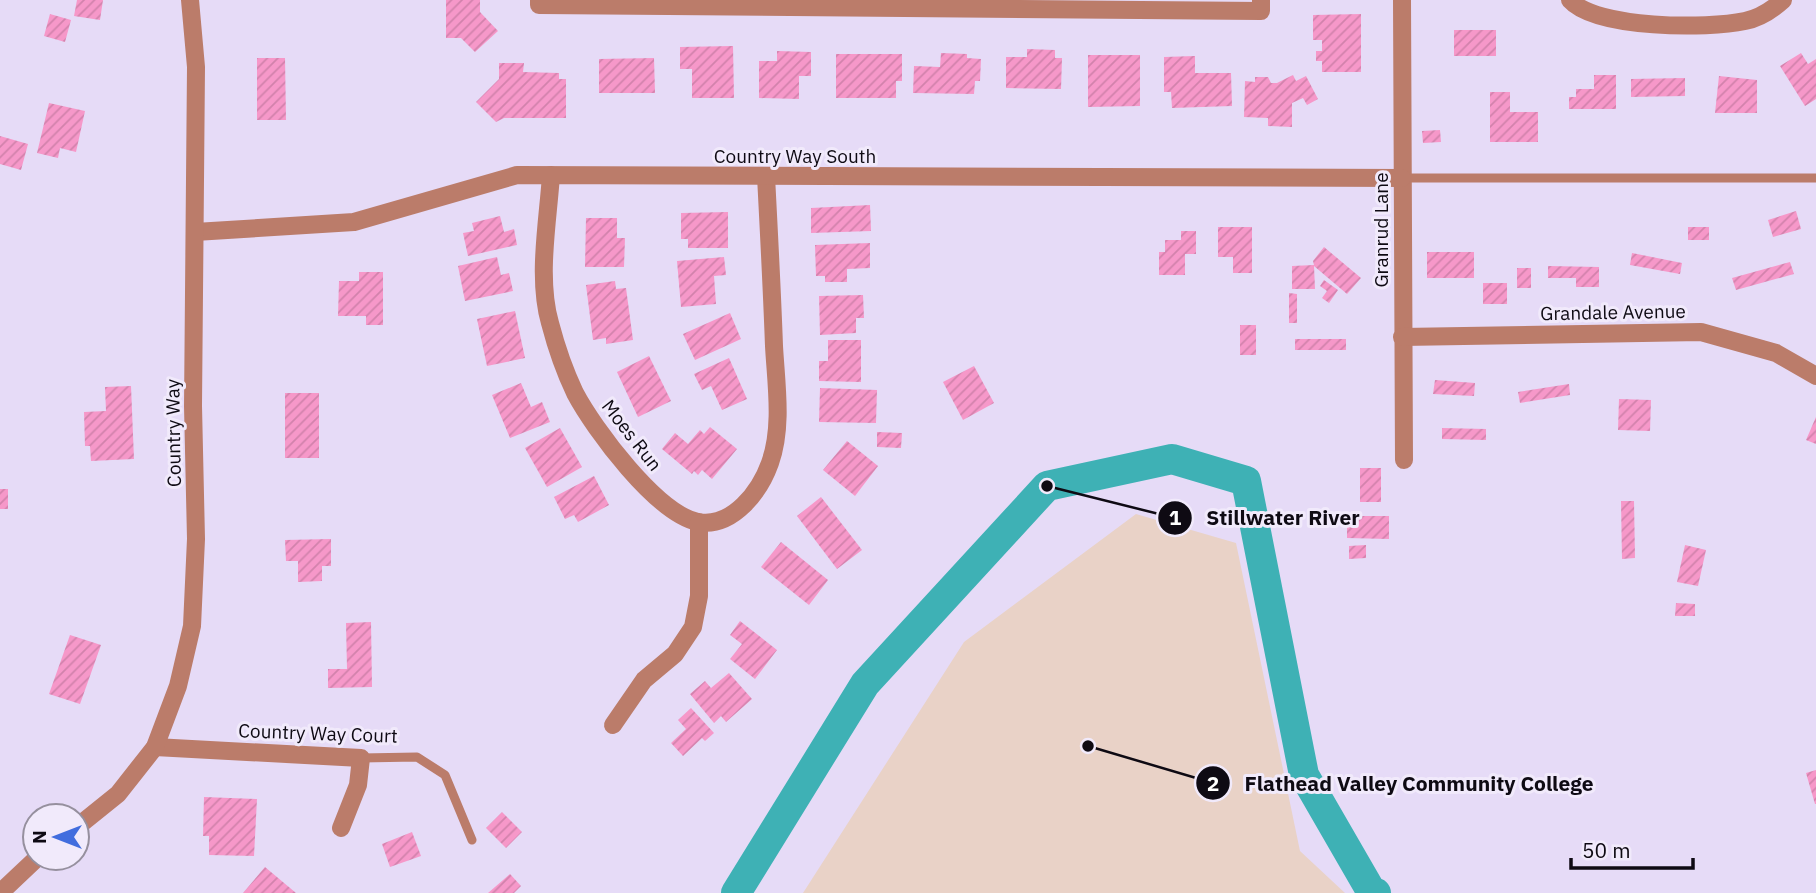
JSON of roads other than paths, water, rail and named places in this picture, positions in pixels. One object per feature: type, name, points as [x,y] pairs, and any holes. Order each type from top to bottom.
[{"type":"street","name":"Country Way","points":[[91,816],[118,794],[155,747],[178,686],[195,605],[196,67],[190,0]]},
{"type":"street","points":[[539,0],[539,5],[1261,11],[1261,0]]},
{"type":"street","name":"Granrud Lane","points":[[1402,0],[1404,460]]},
{"type":"street","points":[[1570,0],[1599,18],[1669,24],[1743,22],[1769,11],[1783,0]]},
{"type":"street","name":"Country Way South","points":[[195,232],[354,222],[517,175],[1402,178]]},
{"type":"street","name":"Moes Run","points":[[551,175],[545,280],[549,321],[575,393],[599,431],[641,483],[679,513],[699,522]]},
{"type":"street","points":[[613,725],[644,680],[675,654],[693,627],[699,596],[699,522],[727,518],[752,497],[771,462],[778,414],[766,176]]},
{"type":"street","name":"Grandale Avenue","points":[[1402,337],[1701,332],[1776,353],[1816,376]]},
{"type":"street","name":"Country Way Court","points":[[155,747],[361,758]]},
{"type":"street","points":[[341,828],[358,785],[361,758]]},
{"type":"street","points":[[0,893],[22,872]]},
{"type":"lane","points":[[1402,178],[1816,178]]},
{"type":"lane","name":"Country Way Court","points":[[361,758],[417,757],[445,775],[472,840]]},
{"type":"waterway","points":[[736,893],[865,684],[1047,486],[1172,459],[1246,481],[1304,775],[1371,891],[1376,893]]},
{"type":"place","name":"Stillwater River","points":[[1047,486]]},
{"type":"place","name":"Flathead Valley Community College","points":[[1088,746]]}]
